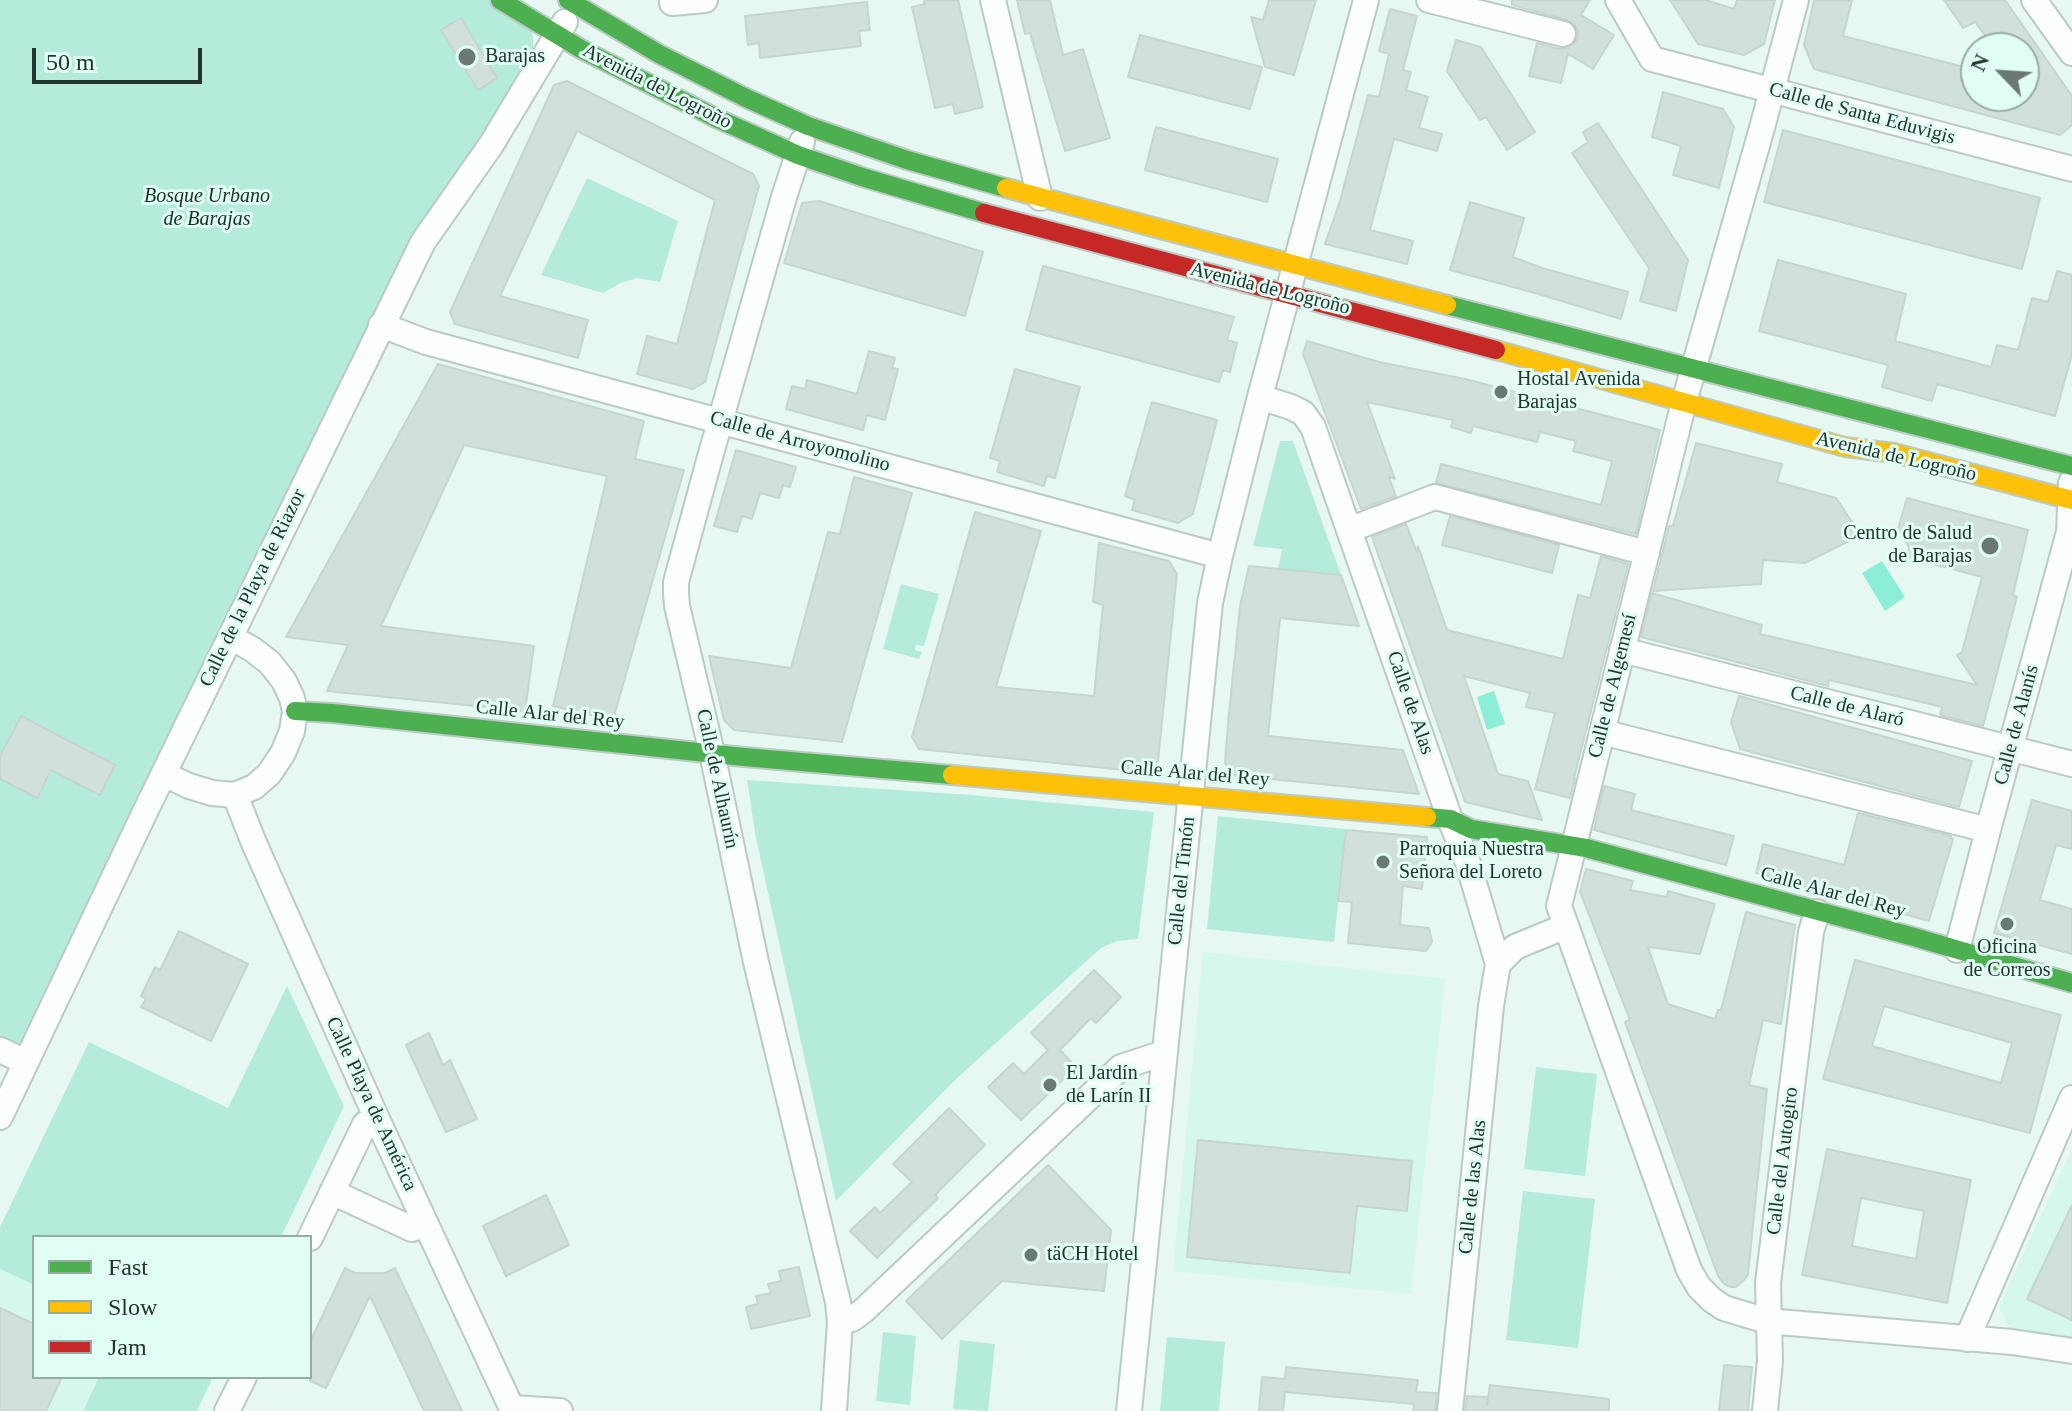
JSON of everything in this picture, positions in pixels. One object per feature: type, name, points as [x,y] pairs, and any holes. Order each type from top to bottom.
[{"type":"main road","name":"Avenida de Logroño","points":[[500,0],[567,14],[631,76],[716,118],[798,155],[936,200],[1288,293],[1845,447],[1894,453],[2071,499]]},
{"type":"main road","name":"Avenida de Logroño","points":[[620,31],[659,54],[808,126],[907,160],[1040,198],[1694,370],[2072,465]]},
{"type":"main road","name":"Calle Alar del Rey","points":[[295,711],[712,753],[1450,819],[1471,829],[1572,845],[2072,983]]},
{"type":"street","points":[[672,3],[705,0]]},
{"type":"street","points":[[993,0],[1040,198]]},
{"type":"street","name":"Calle del Timón","points":[[1129,1411],[1210,603],[1260,397],[1366,0]]},
{"type":"street","points":[[1429,0],[1494,8],[1563,34]]},
{"type":"street","name":"Calle de Santa Eduvigis","points":[[1618,0],[1652,59],[2072,169]]},
{"type":"street","name":"Calle de Algemesí","points":[[1796,0],[1684,402],[1559,906],[1689,1270],[1699,1287],[1712,1300],[1724,1308],[1767,1321],[2072,1351]]},
{"type":"street","points":[[2034,0],[2072,53]]},
{"type":"street","points":[[567,14],[597,31],[620,31]]},
{"type":"street","name":"Calle de la Playa de Riazor","points":[[0,1117],[423,242],[491,145],[567,14]]},
{"type":"street","name":"Calle de Alhaurín","points":[[808,126],[784,197],[720,422],[676,582],[676,593],[756,962],[838,1302],[840,1322],[834,1411]]},
{"type":"street","name":"Calle de Arroyomolino","points":[[381,325],[426,342],[1220,556]]},
{"type":"street","name":"Calle de Alas","points":[[1260,397],[1303,413],[1313,427],[1468,863],[1498,964]]},
{"type":"street","name":"Avenida de Logroño","points":[[2071,499],[2072,465]]},
{"type":"street","points":[[1349,530],[1435,497],[1647,553]]},
{"type":"street","name":"Calle de Alanís","points":[[1957,950],[2069,532],[2071,499]]},
{"type":"street","points":[[164,774],[212,793],[235,795],[254,787],[269,774],[283,753],[292,731],[295,711],[292,698],[270,663],[230,637]]},
{"type":"street","name":"Calle de Alaró","points":[[1622,650],[2072,764]]},
{"type":"street","points":[[1602,732],[1988,830]]},
{"type":"street","name":"Calle Playa de América","points":[[235,795],[377,1119],[512,1410]]},
{"type":"street","name":"Calle del Autogiro","points":[[1765,1411],[1770,1361],[1767,1321],[1770,1268],[1811,932],[1817,912]]},
{"type":"street","points":[[1498,964],[1515,947],[1566,926]]},
{"type":"street","name":"Calle de las Alas","points":[[1450,1411],[1491,1006],[1498,964]]},
{"type":"street","points":[[0,1050],[26,1062]]},
{"type":"street","points":[[840,1322],[852,1319],[863,1311],[1121,1067],[1164,1053]]},
{"type":"street","points":[[1967,1339],[2072,1098]]},
{"type":"street","points":[[311,1235],[365,1124],[377,1119]]},
{"type":"street","points":[[332,1192],[412,1229],[426,1224]]},
{"type":"street","points":[[227,1411],[243,1379]]},
{"type":"street","points":[[512,1410],[560,1411]]},
{"type":"shaded area","points":[[1882,561],[1905,597],[1885,611],[1862,573]]},
{"type":"shaded area","points":[[1494,691],[1505,724],[1487,730],[1477,697]]},
{"type":"shaded area","points":[[1203,952],[1445,979],[1411,1294],[1173,1271]]},
{"type":"shaded area","points":[[2072,1149],[2072,1338],[2008,1329],[1999,1306]]},
{"type":"shaded area","points":[[0,1269],[32,1284],[32,1379],[98,1379],[83,1411],[0,1411]]},
{"type":"green space","name":"Bosque Urbano de Barajas","points":[[0,0],[500,0],[530,19],[533,40],[533,74],[446,206],[26,1062],[0,1050]]},
{"type":"green space","points":[[587,178],[678,221],[660,282],[637,278],[603,293],[541,275]]},
{"type":"green space","points":[[1280,441],[1293,441],[1341,575],[1278,569],[1282,549],[1253,546]]},
{"type":"green space","points":[[901,584],[939,594],[924,646],[916,645],[915,650],[922,652],[919,659],[883,649]]},
{"type":"green space","points":[[747,780],[971,795],[1154,812],[1138,939],[1117,941],[1101,948],[955,1080],[836,1201],[756,838]]},
{"type":"green space","points":[[1218,816],[1346,829],[1334,942],[1207,929]]},
{"type":"green space","points":[[287,986],[344,1106],[282,1235],[32,1235],[32,1284],[0,1269],[0,1227],[89,1042],[228,1108]]},
{"type":"green space","points":[[1536,1067],[1597,1074],[1585,1176],[1524,1169]]},
{"type":"green space","points":[[1523,1191],[1595,1199],[1578,1348],[1506,1340]]},
{"type":"green space","points":[[883,1332],[916,1336],[910,1405],[876,1401]]},
{"type":"green space","points":[[1167,1337],[1225,1342],[1219,1411],[1160,1411]]},
{"type":"green space","points":[[960,1340],[995,1344],[988,1411],[953,1409]]},
{"type":"green space","points":[[98,1379],[212,1379],[197,1411],[83,1411]]},
{"type":"building","points":[[924,0],[958,0],[983,107],[955,114],[953,104],[935,108],[912,7],[925,4]]},
{"type":"building","points":[[1017,0],[1050,0],[1063,55],[1083,49],[1110,138],[1065,151],[1030,33],[1025,34]]},
{"type":"building","points":[[1269,0],[1316,0],[1294,75],[1265,67],[1251,17],[1263,20]]},
{"type":"building","points":[[1512,0],[1590,0],[1581,15],[1614,35],[1593,69],[1568,54],[1561,83],[1529,76],[1537,43],[1559,49],[1568,48],[1574,44],[1578,31],[1567,20],[1512,5]]},
{"type":"building","points":[[1670,0],[1706,0],[1734,9],[1737,0],[1775,0],[1764,44],[1744,55],[1698,44]]},
{"type":"building","points":[[1814,0],[1852,0],[1843,36],[1960,66],[1960,108],[1814,69],[1804,45]]},
{"type":"building","points":[[1944,0],[2005,0],[2027,32],[1982,32],[1975,22],[1963,28]]},
{"type":"building","points":[[867,2],[870,30],[859,31],[861,46],[760,58],[759,43],[748,45],[745,16]]},
{"type":"building","points":[[1390,9],[1417,16],[1403,70],[1411,72],[1406,90],[1428,97],[1419,128],[1442,134],[1437,151],[1394,139],[1370,230],[1413,241],[1407,264],[1325,244],[1340,201],[1368,95],[1379,97],[1389,54],[1379,51]]},
{"type":"building","points":[[461,18],[497,78],[478,90],[441,30]]},
{"type":"building","points":[[1140,35],[1262,67],[1250,109],[1128,77]]},
{"type":"building","points":[[1456,40],[1481,47],[1535,132],[1507,150],[1486,117],[1480,120],[1447,71]]},
{"type":"building","points":[[2040,50],[2072,96],[2072,125],[2060,135],[1974,112],[2040,112]]},
{"type":"building","points":[[567,81],[753,174],[759,186],[705,382],[693,389],[637,374],[647,336],[677,344],[715,200],[577,131],[500,296],[588,320],[578,358],[455,324],[450,312],[554,85]]},
{"type":"building","points":[[1663,92],[1723,109],[1734,127],[1719,188],[1673,175],[1681,146],[1652,137]]},
{"type":"building","points":[[1598,123],[1688,260],[1676,311],[1640,301],[1649,268],[1572,153],[1588,142],[1583,132]]},
{"type":"building","points":[[1156,127],[1278,159],[1267,202],[1145,170]]},
{"type":"building","points":[[1783,130],[2040,198],[2022,269],[1764,202]]},
{"type":"building","points":[[819,201],[983,252],[965,316],[784,263],[802,203]]},
{"type":"building","points":[[1470,202],[1524,218],[1513,257],[1628,292],[1621,319],[1450,270]]},
{"type":"building","points":[[1778,260],[1906,294],[1895,341],[1991,367],[1997,345],[2018,350],[2032,298],[2048,302],[2057,271],[2072,275],[2072,354],[2055,416],[1937,384],[1932,401],[1882,387],[1888,365],[1759,331]]},
{"type":"building","points":[[1043,266],[1234,317],[1227,340],[1237,343],[1230,372],[1223,370],[1219,382],[1026,330]]},
{"type":"building","points":[[1307,341],[1379,362],[1465,379],[1660,430],[1636,534],[1436,483],[1441,464],[1601,505],[1612,461],[1573,451],[1576,441],[1540,432],[1537,442],[1473,426],[1471,433],[1451,427],[1453,420],[1367,402],[1395,479],[1389,477],[1396,496],[1361,509],[1303,354]]},
{"type":"building","points":[[869,351],[895,358],[892,368],[898,369],[885,420],[867,415],[863,430],[786,409],[792,386],[805,389],[807,380],[857,394]]},
{"type":"building","points":[[438,364],[644,421],[635,459],[684,470],[613,720],[553,706],[607,476],[464,445],[381,626],[534,646],[525,711],[327,691],[348,645],[286,637]]},
{"type":"building","points":[[1015,369],[1080,387],[1055,478],[1047,476],[1044,486],[997,472],[1000,461],[990,458]]},
{"type":"building","points":[[1152,402],[1217,420],[1193,514],[1178,523],[1132,510],[1135,500],[1125,496]]},
{"type":"building","points":[[1696,443],[1782,464],[1777,482],[1836,498],[1861,535],[1805,563],[1763,560],[1761,584],[1653,591],[1669,526],[1673,526]]},
{"type":"building","points":[[736,450],[796,467],[790,487],[783,485],[779,498],[760,493],[752,519],[742,516],[737,532],[714,526]]},
{"type":"building","points":[[854,477],[912,493],[842,742],[734,730],[724,720],[709,656],[791,668],[828,532],[840,534]]},
{"type":"building","points":[[1907,498],[2028,530],[2013,595],[2017,597],[1983,726],[1940,715],[1942,707],[1829,680],[1828,686],[1641,637],[1652,593],[1762,625],[1760,634],[1977,685],[1957,655],[1962,652],[1982,577],[1907,557],[1909,547],[1898,529]]},
{"type":"building","points":[[975,512],[1041,531],[996,687],[1094,696],[1103,605],[1093,602],[1099,543],[1169,561],[1177,574],[1158,761],[1144,772],[919,749],[912,737]]},
{"type":"building","points":[[1450,516],[1559,545],[1552,573],[1442,545]]},
{"type":"building","points":[[1406,524],[1417,552],[1418,546],[1447,630],[1563,659],[1578,595],[1590,598],[1601,556],[1628,564],[1570,798],[1535,789],[1555,713],[1526,707],[1530,693],[1464,676],[1498,774],[1528,781],[1542,820],[1465,802],[1372,537]]},
{"type":"building","points":[[1249,566],[1341,575],[1359,626],[1280,618],[1268,736],[1403,750],[1419,794],[1232,775],[1225,763],[1228,723],[1240,606]]},
{"type":"building","points":[[1739,696],[1972,761],[1959,807],[1740,749],[1731,722]]},
{"type":"building","points":[[21,716],[115,765],[100,795],[51,770],[37,798],[0,779],[0,756]]},
{"type":"building","points":[[1604,786],[1635,794],[1631,810],[1734,836],[1726,865],[1594,830]]},
{"type":"building","points":[[2032,800],[2072,811],[2072,849],[2056,845],[2040,900],[2072,909],[2072,954],[1994,933]]},
{"type":"building","points":[[1858,813],[1953,839],[1929,921],[1756,873],[1763,844],[1844,865]]},
{"type":"building","name":"Parroquia Nuestra Señora del Loreto","points":[[1346,830],[1427,837],[1422,889],[1403,886],[1400,925],[1429,928],[1432,942],[1426,951],[1348,943],[1352,902],[1338,901]]},
{"type":"building","points":[[1586,869],[1633,881],[1630,890],[1667,897],[1668,891],[1715,904],[1700,954],[1648,947],[1668,1004],[1715,1019],[1718,1010],[1721,1010],[1746,912],[1795,925],[1781,1024],[1763,1020],[1749,1085],[1767,1089],[1748,1274],[1736,1287],[1724,1284],[1718,1276],[1625,1022],[1630,1020],[1580,892]]},
{"type":"building","points":[[179,931],[248,964],[211,1041],[141,1007],[146,999],[141,996],[155,967],[160,970]]},
{"type":"building","points":[[1855,960],[2061,1015],[2030,1133],[1823,1079]],"holes":[[[1884,1006],[2012,1043],[2001,1083],[1872,1046]]]},
{"type":"building","points":[[1094,970],[1121,997],[1096,1023],[1091,1018],[1060,1050],[1076,1067],[1021,1120],[988,1087],[1013,1063],[1024,1074],[1048,1050],[1031,1033]]},
{"type":"building","points":[[429,1033],[443,1065],[450,1060],[477,1119],[446,1132],[406,1045]]},
{"type":"building","points":[[949,1108],[985,1145],[935,1195],[938,1198],[877,1258],[850,1231],[875,1207],[880,1213],[912,1182],[893,1164]]},
{"type":"building","points":[[1198,1140],[1412,1161],[1407,1211],[1357,1206],[1350,1273],[1187,1257]]},
{"type":"building","points":[[1827,1149],[1971,1180],[1947,1303],[1802,1275]],"holes":[[[1861,1198],[1924,1211],[1916,1259],[1852,1246]]]},
{"type":"building","name":"täCH Hotel","points":[[1048,1165],[1111,1230],[1104,1291],[1002,1281],[942,1339],[906,1301]]},
{"type":"building","points":[[546,1195],[569,1245],[506,1276],[483,1226]]},
{"type":"building","points":[[2072,1205],[2072,1320],[2027,1299]]},
{"type":"building","points":[[799,1267],[810,1316],[751,1329],[746,1307],[758,1304],[756,1296],[771,1293],[768,1284],[781,1281],[779,1271]]},
{"type":"building","points":[[345,1268],[355,1273],[385,1273],[395,1268],[462,1411],[424,1411],[370,1296],[326,1388],[310,1381],[312,1338]]},
{"type":"building","points":[[0,1308],[32,1323],[32,1379],[61,1379],[46,1411],[0,1411]]},
{"type":"building","points":[[1724,1365],[1752,1367],[1748,1411],[1719,1411]]},
{"type":"building","points":[[1286,1367],[1418,1380],[1416,1392],[1437,1393],[1435,1411],[1413,1411],[1414,1404],[1285,1392],[1283,1411],[1259,1411],[1262,1377],[1285,1379]]},
{"type":"building","points":[[1490,1385],[1609,1399],[1609,1411],[1465,1411],[1467,1396],[1487,1397],[1487,1405]]},
{"type":"traffic: fast","points":[[500,0],[581,49],[716,118],[798,155],[984,213]]},
{"type":"traffic: fast","points":[[568,0],[659,54],[808,126],[907,160],[1006,188]]},
{"type":"traffic: fast","points":[[1447,305],[2072,466]]},
{"type":"traffic: fast","points":[[295,711],[952,775]]},
{"type":"traffic: fast","points":[[1427,817],[1450,819],[1471,829],[1586,848],[2072,983]]},
{"type":"traffic: slow","points":[[1006,188],[1447,305]]},
{"type":"traffic: slow","points":[[1496,350],[1845,447],[1894,453],[2072,500]]},
{"type":"traffic: slow","points":[[952,775],[1427,817]]},
{"type":"traffic: jam","points":[[984,213],[1496,350]]},
{"type":"place","name":"Barajas","points":[[467,57]]},
{"type":"place","name":"Hostal Avenida Barajas","points":[[1501,392]]},
{"type":"place","name":"Centro de Salud de Barajas","points":[[1990,546]]},
{"type":"place","name":"Parroquia Nuestra Señora del Loreto","points":[[1383,862]]},
{"type":"place","name":"Oficina de Correos","points":[[2007,924]]},
{"type":"place","name":"El Jardín de Larín II","points":[[1050,1085]]},
{"type":"place","name":"täCH Hotel","points":[[1031,1255]]}]
